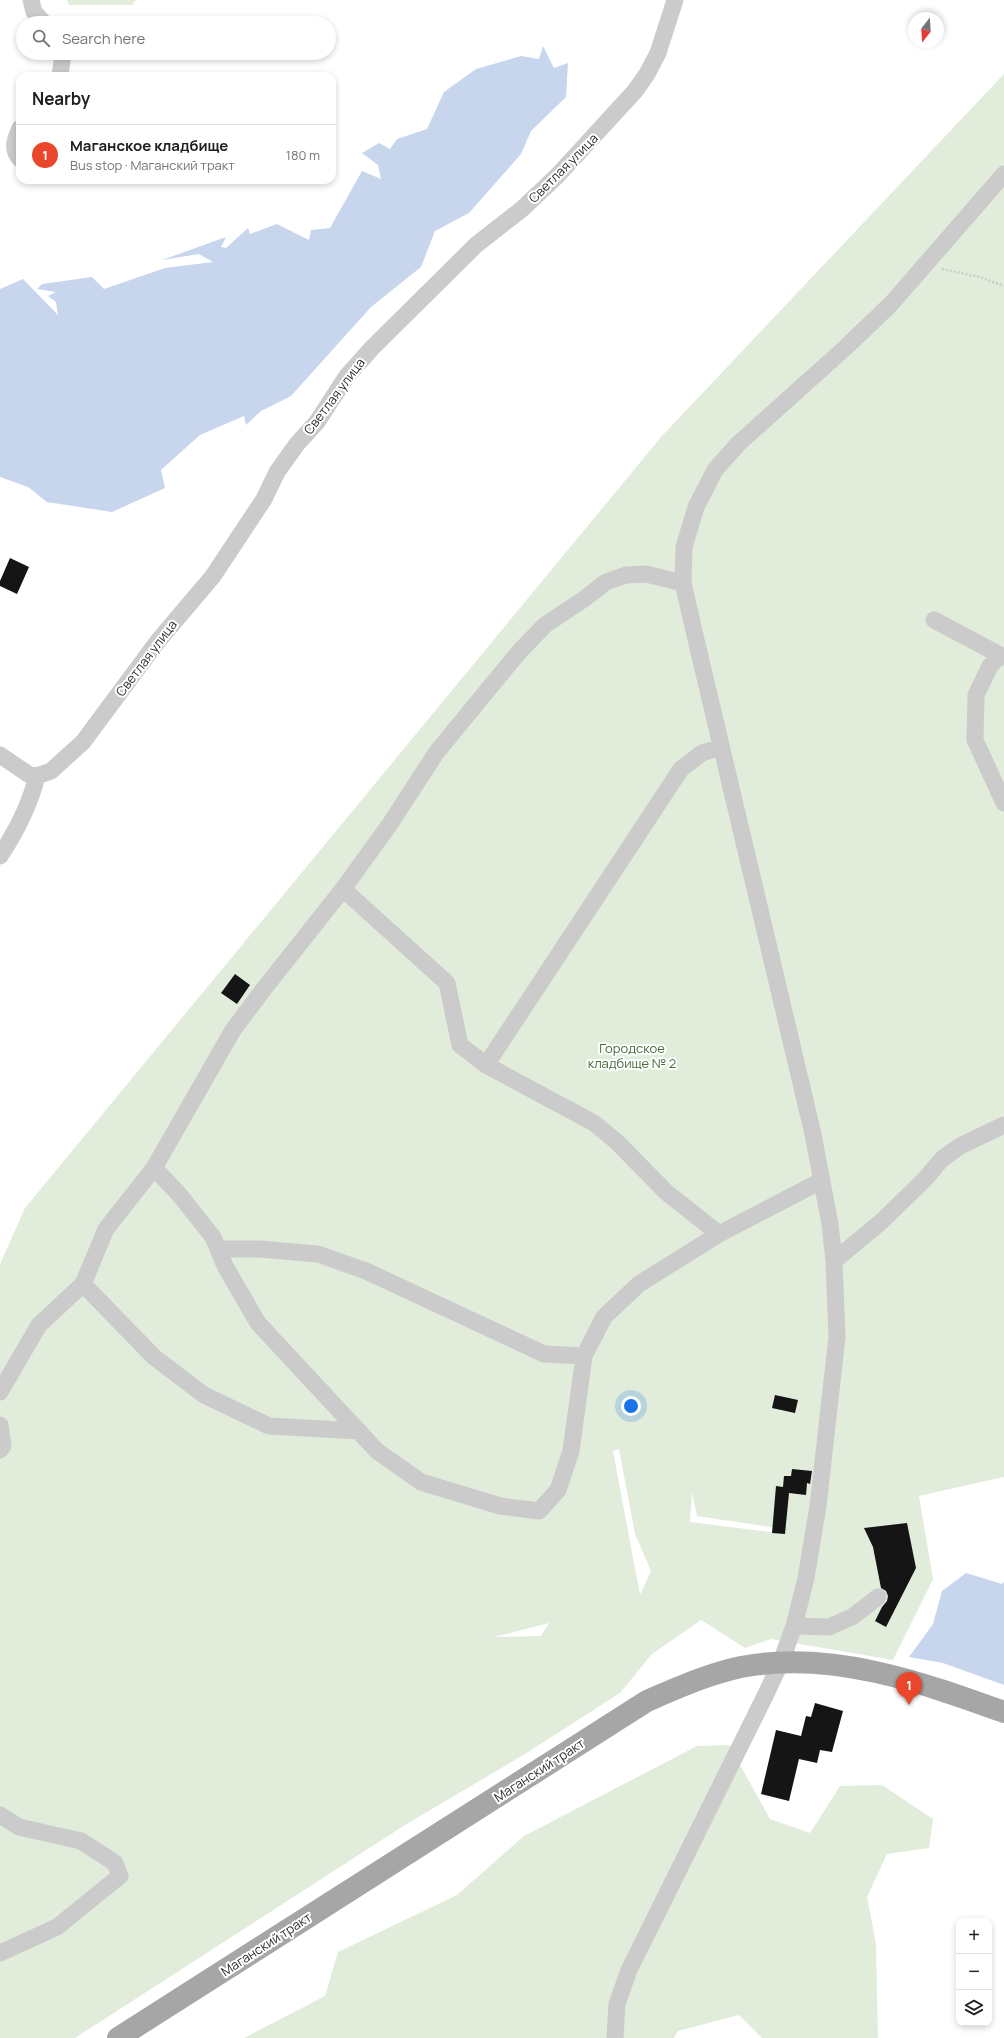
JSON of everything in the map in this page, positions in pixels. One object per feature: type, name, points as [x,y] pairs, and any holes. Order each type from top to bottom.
[{"type":"main road","name":"Маганский тракт","points":[[118,2038],[647,1701],[684,1684],[740,1667],[781,1662],[836,1664],[873,1671],[919,1683],[1004,1712]]},
{"type":"street","points":[[31,0],[34,12],[38,16]]},
{"type":"street","name":"Светлая улица","points":[[37,776],[51,770],[78,747],[102,719],[136,669],[181,612],[213,576],[264,499],[285,461],[316,422],[347,376],[372,348],[476,245],[522,209],[557,176],[635,91],[647,74],[658,53],[675,0]]},
{"type":"street","points":[[61,72],[62,60]]},
{"type":"street","points":[[16,136],[14,140],[16,155]]},
{"type":"street","points":[[615,2038],[617,2004],[629,1970],[781,1662],[794,1626],[806,1578],[818,1506],[838,1337],[834,1261],[830,1224],[813,1134],[721,747],[684,583],[684,547],[696,507],[715,470],[738,444],[845,348],[891,304],[926,266],[1004,174]]},
{"type":"street","points":[[0,1392],[39,1325],[83,1284],[106,1229],[154,1168],[233,1030],[343,889],[390,824],[436,753],[519,652],[545,625],[584,599],[606,582],[626,575],[646,574],[684,583]]},
{"type":"street","points":[[934,620],[1002,656],[990,666],[976,695],[975,740],[1004,803]]},
{"type":"street","points":[[486,1065],[682,769],[702,753],[721,747]]},
{"type":"street","points":[[0,755],[28,774],[37,776],[33,793],[8,845],[0,856]]},
{"type":"street","points":[[343,889],[447,983],[460,1045],[486,1065],[594,1123],[617,1142],[666,1192],[719,1234]]},
{"type":"street","points":[[834,1261],[882,1221],[925,1179],[942,1159],[960,1146],[1004,1125]]},
{"type":"street","points":[[154,1168],[178,1192],[213,1237],[225,1266],[258,1324],[377,1451],[421,1482],[500,1506],[539,1511],[558,1490],[571,1451],[584,1356],[604,1318],[639,1284],[719,1234],[821,1181]]},
{"type":"street","points":[[218,1250],[258,1249],[318,1254],[366,1271],[544,1354],[584,1356]]},
{"type":"street","points":[[83,1284],[154,1357],[204,1395],[269,1426],[359,1431]]},
{"type":"street","points":[[0,1425],[2,1446],[0,1450]]},
{"type":"street","points":[[794,1626],[829,1626],[852,1617],[878,1596]]},
{"type":"street","points":[[0,1815],[18,1827],[81,1841],[115,1864],[120,1876],[57,1927],[0,1953]]},
{"type":"path","points":[[926,266],[980,277],[1004,286]]},
{"type":"green space","points":[[67,0],[136,0],[132,5],[69,5]]},
{"type":"green space","name":"Городское кладбище № 2","points":[[1004,74],[1004,1477],[919,1496],[933,1579],[893,1660],[771,1639],[745,1648],[701,1620],[652,1654],[620,1693],[525,1754],[405,1825],[75,2038],[0,2038],[0,1264],[25,1208],[661,437]],"holes":[[[619,1449],[635,1534],[651,1571],[640,1595],[613,1451]],[[692,1492],[697,1516],[778,1528],[778,1533],[690,1522]],[[549,1623],[541,1636],[494,1637]]]},
{"type":"green space","points":[[729,1745],[770,1819],[810,1833],[840,1786],[882,1785],[933,1819],[929,1848],[887,1854],[867,1897],[876,1944],[878,2038],[762,2038],[739,2015],[678,2031],[674,2038],[244,2038],[325,1996],[338,1952],[457,1895],[524,1836],[697,1746]]},
{"type":"water","points":[[543,46],[554,68],[568,63],[566,97],[531,131],[521,154],[469,213],[435,231],[421,267],[371,307],[291,396],[261,411],[246,425],[244,416],[200,435],[161,470],[165,488],[112,512],[47,502],[28,487],[0,477],[0,289],[23,279],[58,315],[56,302],[48,296],[56,292],[37,289],[42,284],[92,277],[104,289],[165,268],[213,262],[199,254],[162,260],[226,237],[221,247],[226,248],[248,228],[250,234],[277,224],[309,240],[311,230],[330,228],[362,171],[381,179],[378,165],[362,153],[379,143],[390,149],[397,139],[427,129],[444,92],[476,69],[521,56],[539,59]]},
{"type":"water","points":[[966,1573],[1002,1584],[1004,1582],[1004,1685],[943,1663],[909,1657],[933,1624],[942,1591]]},
{"type":"building","points":[[10,558],[29,567],[17,594],[0,586],[0,581]]},
{"type":"building","points":[[235,974],[250,985],[237,1004],[221,993]]},
{"type":"building","points":[[775,1395],[798,1400],[795,1413],[772,1408]]},
{"type":"building","points":[[792,1469],[812,1471],[810,1484],[807,1483],[806,1495],[789,1493],[785,1534],[772,1533],[776,1486],[783,1487],[784,1476],[791,1476]]},
{"type":"building","points":[[907,1523],[916,1568],[886,1627],[875,1621],[882,1607],[887,1601],[888,1596],[886,1591],[881,1588],[873,1547],[864,1528]]},
{"type":"building","points":[[815,1703],[843,1711],[832,1752],[820,1750],[817,1763],[799,1759],[789,1801],[761,1794],[776,1730],[801,1736],[806,1716],[811,1717]]},
{"type":"place","name":"Маганское кладбище","points":[[909,1705]]}]
